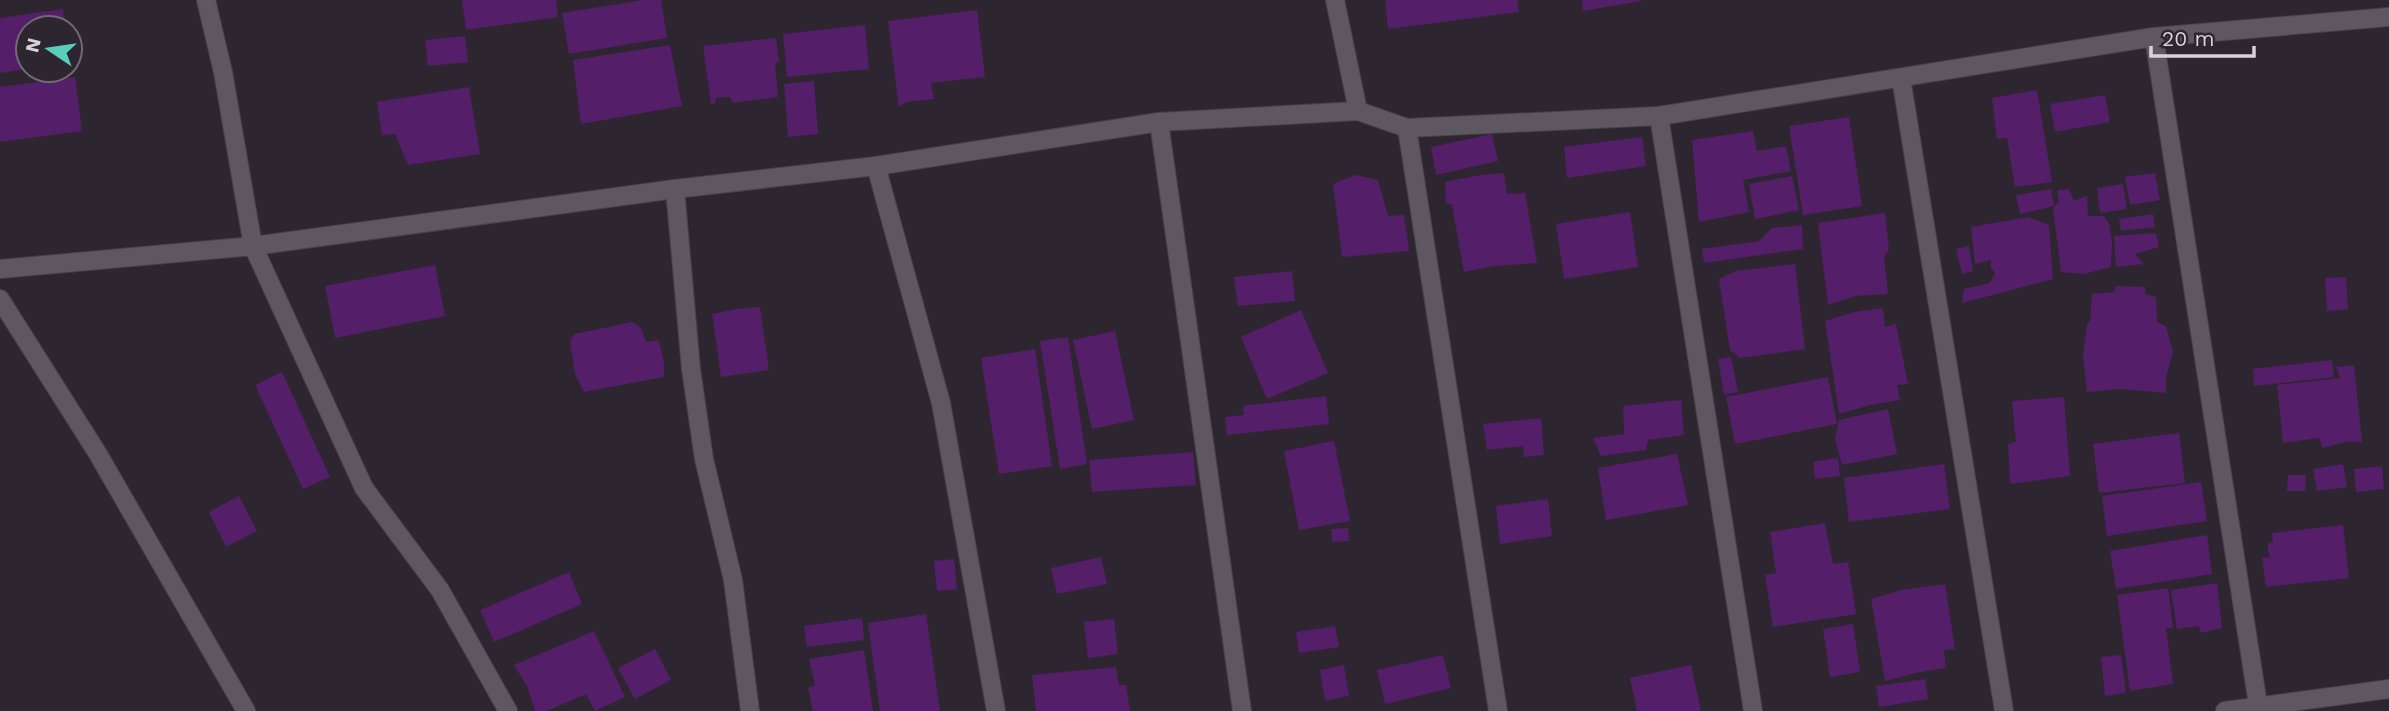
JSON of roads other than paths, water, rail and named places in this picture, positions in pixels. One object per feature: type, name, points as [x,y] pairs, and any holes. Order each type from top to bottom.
[{"type":"street","points":[[206,0],[223,72],[253,246],[364,488],[440,590],[508,711]]},
{"type":"street","points":[[1335,0],[1358,111]]},
{"type":"street","points":[[0,269],[253,246],[675,189],[876,166],[1159,122],[1358,111],[1407,128],[1659,116],[2154,37],[2389,18]]},
{"type":"street","points":[[2154,37],[2259,708]]},
{"type":"street","points":[[1901,78],[2004,711]]},
{"type":"street","points":[[1659,116],[1753,711]]},
{"type":"street","points":[[1159,122],[1242,711]]},
{"type":"street","points":[[1407,128],[1498,711]]},
{"type":"street","points":[[876,166],[941,403],[996,711]]},
{"type":"street","points":[[675,189],[691,369],[704,459],[733,580],[750,711]]},
{"type":"street","points":[[0,299],[98,454],[246,711]]},
{"type":"street","points":[[2225,711],[2389,689]]}]
